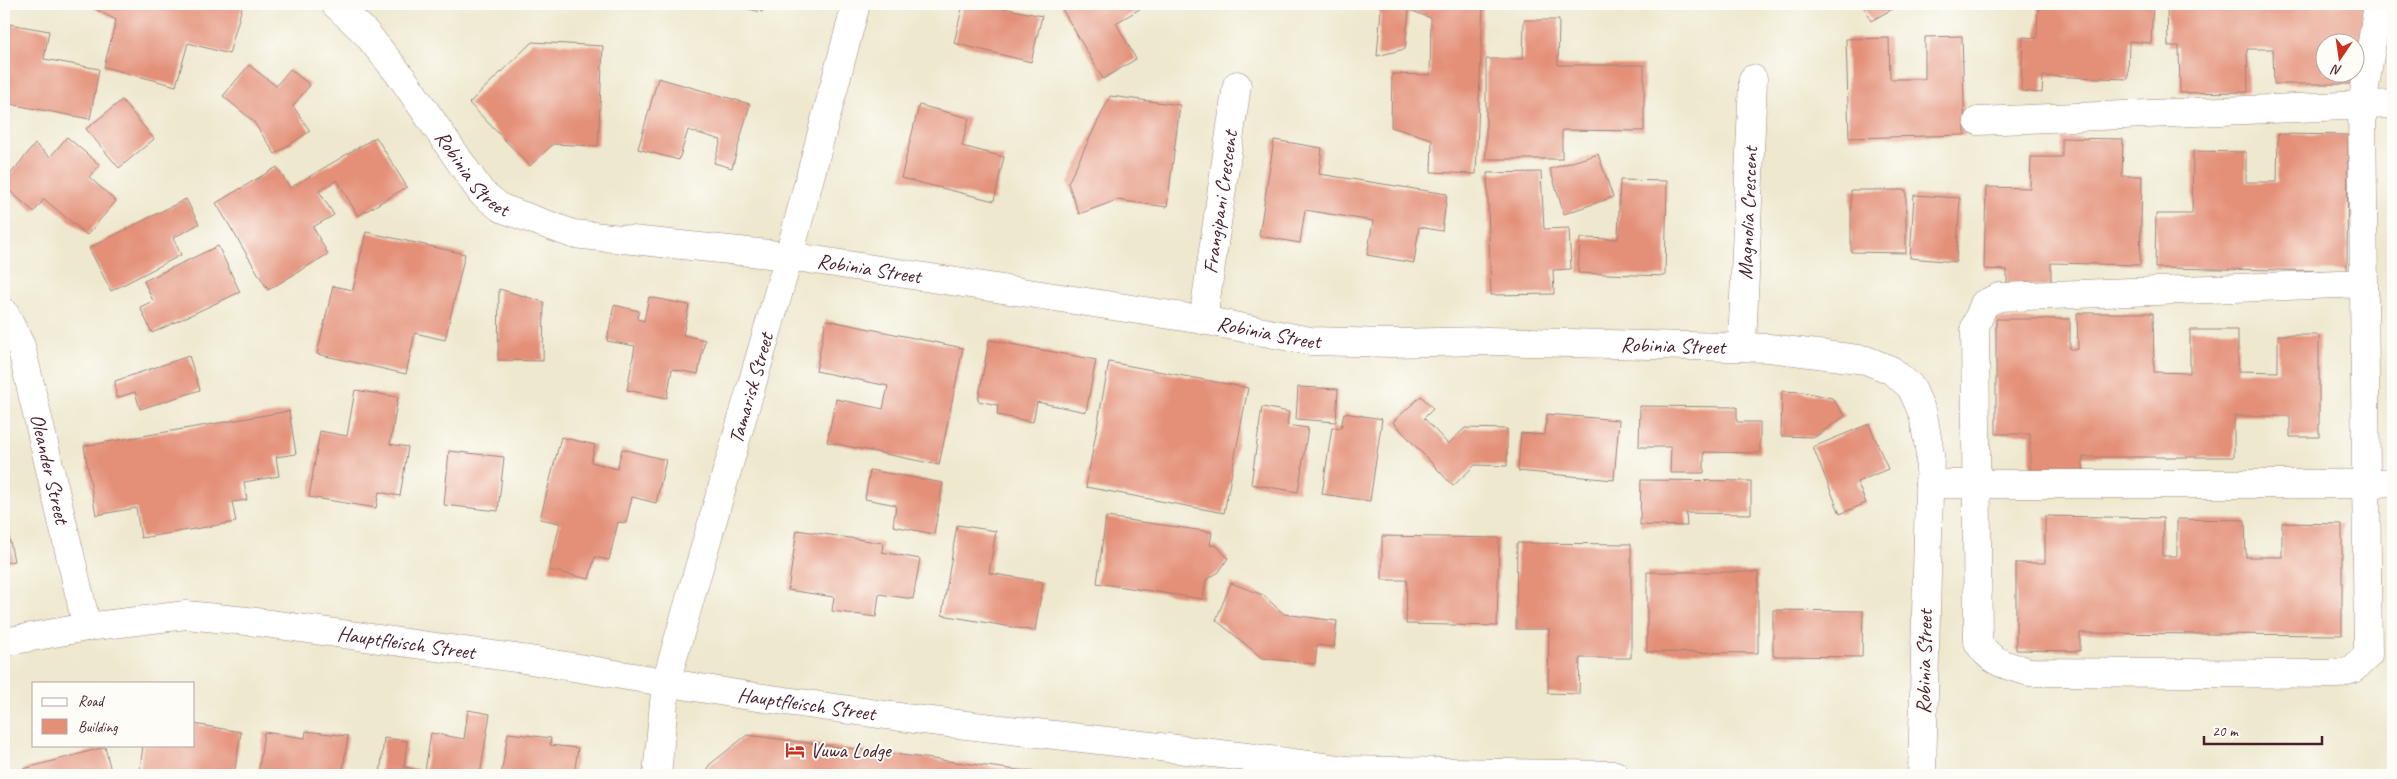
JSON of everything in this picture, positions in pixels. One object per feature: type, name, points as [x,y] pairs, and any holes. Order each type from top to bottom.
[{"type":"street","name":"Robinia Street","points":[[335,4],[366,33],[403,79],[481,192],[501,208],[573,234],[789,256],[1203,320],[1310,341],[1391,343],[1488,341],[1769,348],[1866,360],[1891,370],[1911,388],[1922,414],[1930,454],[1922,775]]},
{"type":"street","name":"Tamarisk Street","points":[[657,775],[666,682],[789,256],[856,4]]},
{"type":"street","points":[[2364,283],[1999,297],[1984,304],[1975,327],[1978,642],[1985,654],[2000,664],[2030,672],[2338,674],[2353,669],[2368,655],[2366,484],[2364,283],[2362,106],[2378,4]]},
{"type":"street","name":"Magnolia Crescent","points":[[1742,347],[1753,79]]},
{"type":"street","name":"Frangipani Crescent","points":[[1203,320],[1238,85]]},
{"type":"street","points":[[1978,121],[2393,104]]},
{"type":"street","name":"Oleander Street","points":[[4,312],[21,346],[88,627]]},
{"type":"street","points":[[1929,484],[2366,484],[2393,482]]},
{"type":"street","name":"Hauptfleisch Street","points":[[4,642],[88,627],[186,615],[258,622],[511,657],[914,719],[1347,773],[1615,775]]},
{"type":"building","points":[[86,4],[243,4],[229,54],[188,43],[176,86],[104,67],[116,20]]},
{"type":"building","points":[[725,4],[766,4],[762,12]]},
{"type":"building","points":[[963,4],[1000,4],[999,7],[1042,16],[1031,62],[954,43]]},
{"type":"building","points":[[1059,4],[1148,4],[1116,23],[1136,59],[1103,79]]},
{"type":"building","points":[[1378,4],[1483,4],[1476,174],[1431,172],[1432,139],[1391,127],[1392,74],[1430,75],[1431,18],[1409,10],[1405,49],[1377,56],[1381,9]]},
{"type":"building","points":[[1862,4],[1897,4],[1898,6],[1871,21]]},
{"type":"building","points":[[2038,4],[2153,4],[2151,43],[2129,41],[2128,79],[2043,76],[2042,93],[2021,91],[2023,37],[2037,38]]},
{"type":"building","points":[[2167,4],[2369,4],[2369,45],[2364,45],[2364,32],[2314,32],[2314,82],[2353,82],[2353,84],[2274,84],[2273,49],[2247,49],[2248,92],[2180,93],[2179,46],[2168,46]]},
{"type":"building","points":[[1524,20],[1559,20],[1558,65],[1644,65],[1644,131],[1562,130],[1562,159],[1486,159],[1486,59],[1523,59]]},
{"type":"building","points":[[4,23],[49,31],[44,59],[99,69],[90,119],[4,103]]},
{"type":"building","points":[[1962,36],[1965,135],[1849,138],[1846,39],[1889,38],[1890,79],[1925,79],[1925,37]]},
{"type":"building","points":[[532,42],[603,46],[598,146],[553,144],[530,166],[469,103]]},
{"type":"building","points":[[249,65],[276,86],[290,69],[310,85],[293,106],[310,131],[275,154],[253,121],[223,96]]},
{"type":"building","points":[[658,78],[750,104],[732,168],[714,163],[721,140],[688,130],[679,160],[638,149]]},
{"type":"building","points":[[1110,96],[1180,105],[1167,207],[1117,200],[1079,214],[1068,183]]},
{"type":"building","points":[[122,100],[154,139],[119,168],[86,129]]},
{"type":"building","points":[[919,105],[969,118],[962,146],[1004,157],[994,201],[901,178]]},
{"type":"building","points":[[2278,134],[2348,135],[2347,271],[2155,268],[2156,214],[2192,214],[2193,151],[2246,152],[2246,182],[2277,182]]},
{"type":"building","points":[[67,137],[100,165],[89,177],[116,201],[87,235],[44,199],[34,212],[4,186],[4,182],[35,144],[50,157]]},
{"type":"building","points":[[376,137],[407,187],[358,216],[337,180],[319,191],[334,215],[313,227],[328,254],[268,290],[216,203],[277,167],[290,188]]},
{"type":"building","points":[[2062,138],[2123,139],[2122,176],[2142,176],[2140,265],[2051,263],[2051,286],[2007,285],[2007,270],[1984,269],[1986,187],[2030,188],[2031,157],[2062,157]]},
{"type":"building","points":[[1274,140],[1322,148],[1319,174],[1447,194],[1442,231],[1419,227],[1414,263],[1367,255],[1373,221],[1305,210],[1300,243],[1259,236]]},
{"type":"building","points":[[1598,154],[1613,197],[1564,214],[1550,169]]},
{"type":"building","points":[[1541,172],[1544,229],[1569,228],[1571,269],[1553,270],[1554,294],[1491,295],[1487,173]]},
{"type":"building","points":[[1620,180],[1667,181],[1665,276],[1578,273],[1580,238],[1618,239]]},
{"type":"building","points":[[1851,190],[1906,190],[1906,253],[1851,252]]},
{"type":"building","points":[[1914,195],[1960,198],[1956,262],[1910,258]]},
{"type":"building","points":[[186,199],[199,224],[173,238],[181,255],[111,291],[89,248]]},
{"type":"building","points":[[366,232],[465,254],[445,340],[415,333],[406,374],[317,354],[333,286],[353,290]]},
{"type":"building","points":[[218,246],[240,292],[152,333],[140,307],[153,301],[144,281]]},
{"type":"building","points":[[499,289],[544,302],[543,361],[498,360]]},
{"type":"building","points":[[649,297],[689,305],[683,335],[705,340],[698,374],[672,369],[667,398],[627,390],[635,346],[607,341],[614,305],[639,311],[637,319],[644,321]]},
{"type":"building","points":[[2077,313],[2153,313],[2154,372],[2190,373],[2190,330],[2238,330],[2238,371],[2278,372],[2278,335],[2319,335],[2319,437],[2290,437],[2290,416],[2234,416],[2234,457],[2083,457],[2083,482],[2030,482],[2030,434],[1996,434],[1996,319],[2070,319],[2070,349],[2078,349]]},
{"type":"building","points":[[826,320],[963,348],[939,465],[827,442],[836,399],[883,409],[888,386],[816,371]]},
{"type":"building","points":[[989,340],[1096,360],[1086,412],[1037,402],[1033,422],[997,415],[998,405],[978,401]]},
{"type":"building","points":[[189,356],[200,390],[140,409],[135,392],[116,398],[115,381]]},
{"type":"building","points":[[1109,362],[1248,388],[1224,513],[1086,487]]},
{"type":"building","points":[[1298,387],[1338,389],[1336,422],[1296,419]]},
{"type":"building","points":[[355,390],[398,397],[390,444],[408,447],[400,496],[379,492],[376,508],[309,497],[320,431],[347,436]]},
{"type":"building","points":[[1782,391],[1803,392],[1832,398],[1845,416],[1815,437],[1781,436]]},
{"type":"building","points":[[1421,396],[1433,409],[1424,418],[1448,444],[1465,428],[1507,429],[1507,466],[1475,465],[1453,486],[1393,422]]},
{"type":"building","points":[[1640,406],[1737,407],[1737,422],[1760,422],[1760,453],[1704,452],[1704,473],[1670,473],[1671,447],[1639,447]]},
{"type":"building","points":[[1262,407],[1289,412],[1287,425],[1308,428],[1298,492],[1251,484]]},
{"type":"building","points":[[289,411],[296,454],[276,457],[279,476],[244,482],[247,500],[232,502],[236,522],[141,538],[136,508],[96,515],[84,446]]},
{"type":"building","points":[[1344,413],[1382,419],[1370,501],[1322,494],[1332,427],[1341,428]]},
{"type":"building","points":[[1547,414],[1619,420],[1614,480],[1518,471],[1521,433],[1545,435]]},
{"type":"building","points":[[1869,424],[1888,469],[1857,482],[1866,503],[1840,514],[1813,447]]},
{"type":"building","points":[[561,437],[595,445],[591,462],[617,469],[622,449],[666,460],[656,503],[632,497],[626,523],[618,522],[609,560],[595,557],[589,579],[549,570],[560,523],[540,519]]},
{"type":"building","points":[[449,451],[504,457],[498,511],[444,505]]},
{"type":"building","points":[[870,470],[943,483],[934,534],[893,526],[896,505],[865,499]]},
{"type":"building","points":[[1641,480],[1751,481],[1751,514],[1686,513],[1687,526],[1640,525]]},
{"type":"building","points":[[4,513],[14,561],[4,563]]},
{"type":"building","points":[[2045,516],[2163,518],[2163,556],[2177,556],[2177,519],[2245,520],[2246,557],[2282,557],[2282,523],[2342,524],[2342,635],[2080,633],[2080,651],[2016,650],[2016,563],[2045,563]]},
{"type":"building","points":[[1106,517],[1212,532],[1210,545],[1217,546],[1228,558],[1219,572],[1206,580],[1203,599],[1097,583]]},
{"type":"building","points":[[957,525],[996,531],[989,573],[1043,582],[1035,631],[942,615]]},
{"type":"building","points":[[797,530],[883,543],[882,552],[920,559],[913,599],[879,594],[876,617],[832,611],[834,597],[788,590]]},
{"type":"building","points":[[1382,536],[1499,538],[1497,626],[1406,624],[1407,580],[1382,580]]},
{"type":"building","points":[[1517,543],[1631,544],[1631,658],[1580,658],[1579,694],[1548,693],[1549,629],[1516,629]]},
{"type":"building","points":[[1647,572],[1758,572],[1758,653],[1647,652]]},
{"type":"building","points":[[1231,583],[1263,595],[1284,614],[1337,621],[1334,647],[1317,645],[1315,664],[1262,658],[1216,620]]},
{"type":"building","points":[[1773,610],[1863,611],[1862,657],[1773,656]]},
{"type":"building","points":[[468,710],[490,714],[480,775],[380,775],[384,738],[407,741],[404,767],[425,771],[431,733],[464,739]]},
{"type":"building","points":[[195,724],[241,732],[234,775],[176,775],[140,770],[143,746],[195,746]]},
{"type":"building","points":[[306,731],[348,736],[342,775],[258,775],[264,732],[305,738]]},
{"type":"building","points":[[508,733],[551,738],[550,745],[578,748],[574,775],[501,775]]},
{"type":"building","name":"Vuwa Lodge","points":[[747,735],[1048,775],[707,775],[709,765]]},
{"type":"building","points":[[105,747],[112,775],[24,775],[23,769]]},
{"type":"place","name":"Vuwa Lodge","points":[[795,750]]}]
